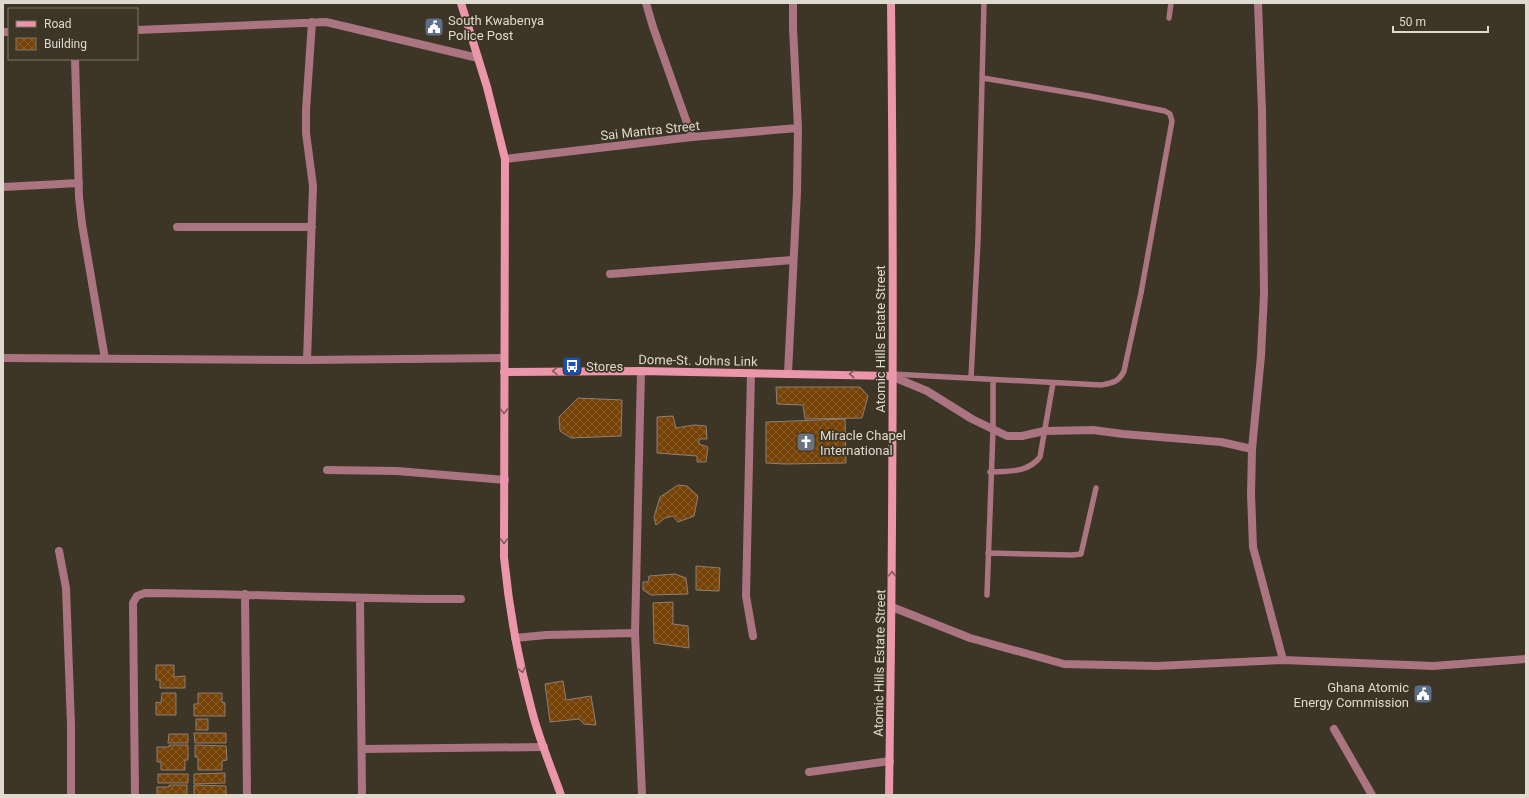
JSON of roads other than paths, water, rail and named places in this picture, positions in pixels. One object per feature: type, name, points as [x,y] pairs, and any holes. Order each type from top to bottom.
[{"type":"main road","points":[[461,3],[487,86],[505,159],[504,190],[506,267],[504,358],[504,557],[515,638],[532,712],[561,795]]},
{"type":"main road","name":"Atomic Hills Estate Street","points":[[889,795],[892,607],[893,204],[891,3]]},
{"type":"main road","name":"Dome-St. Johns Link","points":[[504,372],[641,371],[751,374],[892,375]]},
{"type":"street","points":[[646,3],[692,137]]},
{"type":"street","points":[[788,374],[793,260],[798,192],[798,128],[793,3]]},
{"type":"street","points":[[1258,3],[1262,111],[1264,294],[1261,356],[1252,449],[1251,494],[1253,547],[1283,660]]},
{"type":"street","points":[[307,360],[313,186],[306,132],[312,22]]},
{"type":"street","points":[[138,30],[326,22],[478,58]]},
{"type":"street","points":[[75,60],[82,224],[105,359]]},
{"type":"street","name":"Sai Mantra Street","points":[[505,159],[692,137],[798,128]]},
{"type":"street","points":[[3,187],[80,183]]},
{"type":"street","points":[[177,226],[312,226]]},
{"type":"street","points":[[610,274],[793,260]]},
{"type":"street","points":[[3,358],[307,360],[504,358]]},
{"type":"street","points":[[641,371],[635,633],[642,795]]},
{"type":"street","points":[[751,374],[746,596],[753,636]]},
{"type":"street","points":[[892,375],[927,390],[993,430],[1007,436],[1022,436],[1044,431],[1092,430],[1221,442],[1252,449]]},
{"type":"street","points":[[327,470],[397,471],[505,480]]},
{"type":"street","points":[[59,551],[66,588],[71,725],[71,795]]},
{"type":"street","points":[[135,795],[133,603],[137,596],[145,593],[245,594],[360,599],[461,599]]},
{"type":"street","points":[[245,594],[247,795]]},
{"type":"street","points":[[360,599],[362,795]]},
{"type":"street","points":[[892,607],[970,638],[1064,664],[1156,666],[1283,660],[1433,666],[1526,659]]},
{"type":"street","points":[[515,638],[546,635],[635,633]]},
{"type":"street","points":[[1334,729],[1372,795]]},
{"type":"street","points":[[362,749],[544,747]]},
{"type":"street","points":[[809,772],[890,761]]},
{"type":"lane","points":[[971,378],[983,78],[984,3]]},
{"type":"lane","points":[[1169,18],[1170,3]]},
{"type":"lane","points":[[892,375],[1100,385],[1116,382],[1121,378],[1141,292],[1172,117],[1165,111],[1089,96],[983,78]]},
{"type":"lane","points":[[987,596],[990,472],[993,430],[993,380]]},
{"type":"lane","points":[[990,472],[1022,470],[1032,465],[1040,457],[1053,382]]},
{"type":"lane","points":[[988,553],[1081,554],[1096,488]]},
{"type":"place","name":"South Kwabenya Police Post","points":[[434,27]]},
{"type":"place","name":"Stores","points":[[572,366]]},
{"type":"place","name":"Miracle Chapel International","points":[[806,442]]},
{"type":"place","name":"Ghana Atomic Energy Commission","points":[[1423,694]]}]
